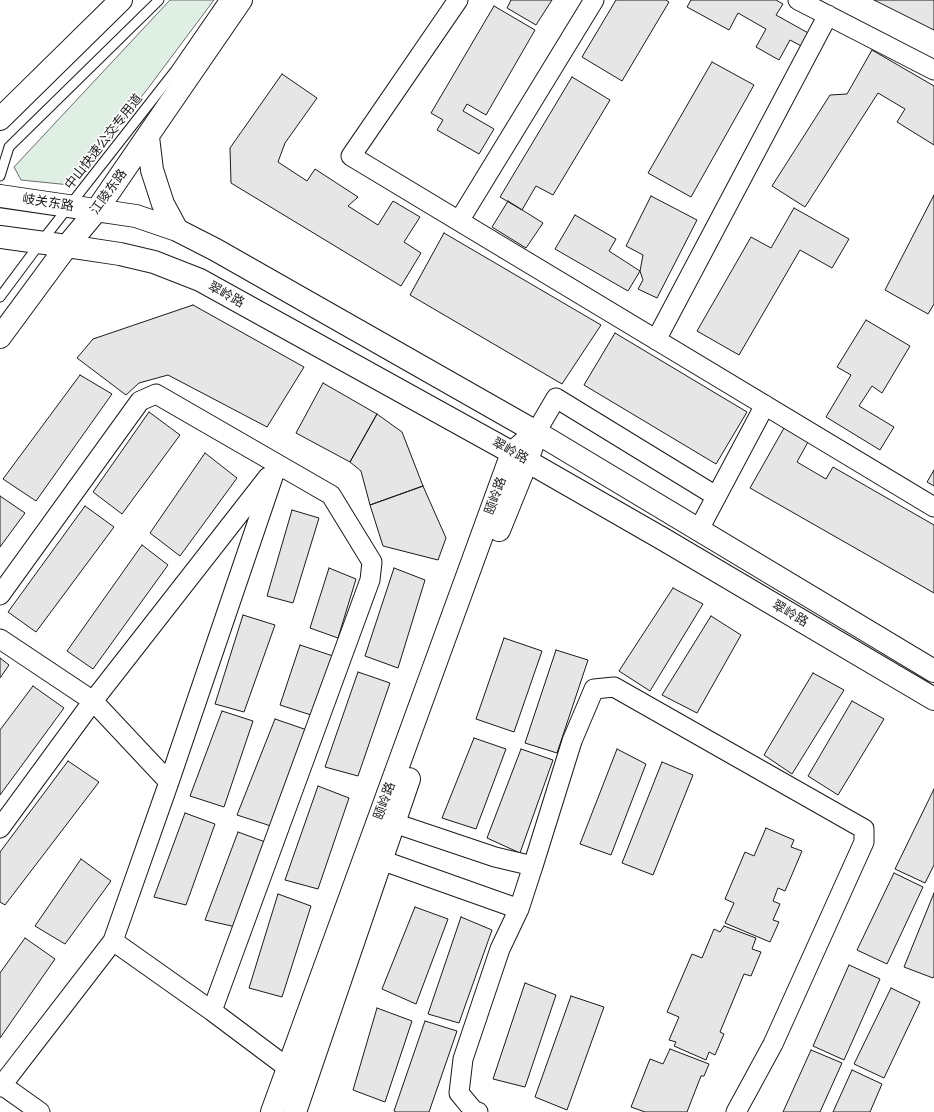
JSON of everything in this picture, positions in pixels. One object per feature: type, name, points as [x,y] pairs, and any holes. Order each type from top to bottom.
[{"type":"main road","points":[[0,119],[121,0]]},
{"type":"main road","name":"江陵东路","points":[[0,337],[96,211],[240,0]]},
{"type":"main road","points":[[148,136],[152,170],[163,204],[177,230]]},
{"type":"main road","name":"岐关东路","points":[[0,196],[96,211]]},
{"type":"main road","name":"翠岭路","points":[[96,211],[136,216],[177,230],[223,254],[536,432],[698,531],[934,671]]},
{"type":"main road","name":"翠岭路","points":[[0,237],[120,254],[154,262],[200,280],[663,538],[934,699]]},
{"type":"main road","name":"颐岭路","points":[[272,1112],[520,457],[536,432]]},
{"type":"main road","name":"颐岭路","points":[[295,1112],[520,457]]},
{"type":"street","points":[[458,0],[351,156],[934,507]]},
{"type":"street","points":[[459,221],[594,0]]},
{"type":"street","points":[[798,0],[934,70]]},
{"type":"street","points":[[656,340],[828,15]]},
{"type":"street","points":[[0,595],[140,401],[156,394],[331,495],[372,562],[370,580],[212,1011]]},
{"type":"street","points":[[536,432],[556,398],[716,496]]},
{"type":"street","points":[[698,531],[765,406]]},
{"type":"street","points":[[0,828],[93,701],[277,465]]},
{"type":"street","points":[[40,1112],[1,1086],[113,942],[277,465]]},
{"type":"street","points":[[0,639],[93,701],[169,782]]},
{"type":"street","points":[[478,1112],[474,1111],[459,1093],[463,1059],[500,949],[519,909],[572,741],[594,689],[614,687],[864,829],[864,842],[773,1044],[736,1112]]},
{"type":"street","points":[[394,823],[495,857],[533,866]]},
{"type":"street","points":[[381,860],[519,909]]},
{"type":"street","points":[[113,942],[212,1011],[288,1068]]},
{"type":"lane","points":[[0,176],[9,147],[159,0]]},
{"type":"lane","name":"中山快速公交专用道","points":[[0,297],[41,242],[70,207],[175,71],[224,0]]},
{"type":"green space","points":[[170,0],[214,0],[86,168],[70,185],[21,180],[14,167]]},
{"type":"building","points":[[511,0],[552,0],[536,25],[507,8]]},
{"type":"building","points":[[616,0],[666,0],[669,2],[622,81],[582,57]]},
{"type":"building","points":[[691,0],[776,0],[783,4],[776,15],[810,34],[803,47],[790,40],[779,60],[756,47],[766,29],[738,13],[729,30],[687,7]]},
{"type":"building","points":[[874,0],[934,0],[934,30]]},
{"type":"building","points":[[494,6],[535,30],[486,115],[467,104],[463,111],[494,129],[479,154],[437,130],[443,120],[431,113]]},
{"type":"building","points":[[872,50],[934,86],[934,145],[897,122],[905,109],[878,93],[805,207],[772,186],[830,95],[847,94]]},
{"type":"building","points":[[712,62],[754,85],[691,197],[648,173]]},
{"type":"building","points":[[282,74],[317,98],[285,143],[278,162],[307,181],[315,169],[358,197],[348,206],[378,225],[393,201],[420,217],[404,242],[421,253],[401,286],[231,183],[230,148]]},
{"type":"building","points":[[572,77],[610,100],[553,195],[536,186],[522,210],[500,197]]},
{"type":"building","points":[[934,195],[934,304],[928,314],[885,290]]},
{"type":"building","points":[[651,196],[697,220],[657,298],[638,289],[643,280],[640,271],[643,255],[626,246]]},
{"type":"building","points":[[508,201],[543,223],[526,248],[492,227]]},
{"type":"building","points":[[794,208],[849,239],[832,268],[800,250],[739,355],[697,331],[751,237],[771,248]]},
{"type":"building","points":[[575,215],[616,239],[609,251],[640,271],[628,291],[555,249]]},
{"type":"building","points":[[444,233],[601,325],[562,384],[410,295]]},
{"type":"building","points":[[193,305],[304,367],[267,427],[168,375],[139,383],[126,395],[77,358],[93,339]]},
{"type":"building","points":[[866,320],[910,346],[882,393],[872,386],[859,406],[894,427],[880,450],[826,417],[851,375],[837,367]]},
{"type":"building","points":[[615,333],[747,412],[716,464],[584,385]]},
{"type":"building","points":[[80,375],[112,394],[36,501],[3,479]]},
{"type":"building","points":[[323,383],[377,414],[350,462],[296,433]]},
{"type":"building","points":[[149,412],[180,435],[122,514],[93,492]]},
{"type":"building","points":[[377,414],[402,432],[423,486],[370,505],[361,471],[350,462]]},
{"type":"building","points":[[784,428],[808,442],[797,462],[826,479],[833,467],[934,525],[934,593],[750,488]]},
{"type":"building","points":[[205,453],[237,478],[180,556],[150,533]]},
{"type":"building","points":[[934,470],[934,486],[927,482]]},
{"type":"building","points":[[423,486],[446,538],[438,560],[383,546],[370,505]]},
{"type":"building","points":[[0,496],[25,513],[0,547]]},
{"type":"building","points":[[85,506],[114,527],[36,632],[8,612]]},
{"type":"building","points":[[292,510],[319,518],[293,603],[267,596]]},
{"type":"building","points":[[142,545],[168,565],[93,669],[67,651]]},
{"type":"building","points":[[329,568],[356,579],[338,638],[310,628]]},
{"type":"building","points":[[394,568],[425,580],[398,668],[365,656]]},
{"type":"building","points":[[673,588],[703,604],[650,691],[619,671]]},
{"type":"building","points":[[243,615],[275,625],[244,712],[215,704]]},
{"type":"building","points":[[711,616],[741,635],[697,713],[662,695]]},
{"type":"building","points":[[504,638],[542,651],[514,732],[476,719]]},
{"type":"building","points":[[300,645],[333,656],[311,715],[280,705]]},
{"type":"building","points":[[556,650],[588,660],[557,753],[525,743]]},
{"type":"building","points":[[0,658],[9,665],[0,678]]},
{"type":"building","points":[[358,672],[390,683],[358,776],[325,767]]},
{"type":"building","points":[[813,673],[844,690],[792,774],[764,755]]},
{"type":"building","points":[[33,686],[64,708],[0,795],[0,730]]},
{"type":"building","points":[[852,701],[884,719],[838,795],[808,776]]},
{"type":"building","points":[[222,711],[253,721],[224,807],[190,796]]},
{"type":"building","points":[[275,719],[307,730],[274,827],[237,815]]},
{"type":"building","points":[[474,738],[506,749],[476,829],[442,818]]},
{"type":"building","points":[[521,749],[553,760],[520,853],[487,838]]},
{"type":"building","points":[[617,749],[646,764],[611,855],[580,844]]},
{"type":"building","points":[[68,761],[99,782],[5,905],[0,902],[0,852]]},
{"type":"building","points":[[662,762],[693,775],[653,875],[622,863]]},
{"type":"building","points":[[318,786],[349,798],[318,889],[285,880]]},
{"type":"building","points":[[934,789],[934,865],[925,883],[895,869]]},
{"type":"building","points":[[185,813],[215,824],[186,905],[154,897]]},
{"type":"building","points":[[766,828],[794,840],[791,847],[802,851],[785,891],[778,888],[773,901],[780,904],[773,920],[779,922],[770,942],[725,923],[734,903],[725,899],[745,852],[754,856]]},
{"type":"building","points":[[238,832],[268,843],[236,927],[205,920]]},
{"type":"building","points":[[81,859],[111,881],[65,944],[35,926]]},
{"type":"building","points":[[894,873],[923,887],[887,964],[857,950]]},
{"type":"building","points":[[934,893],[934,976],[933,978],[904,967]]},
{"type":"building","points":[[278,894],[311,906],[282,997],[249,988]]},
{"type":"building","points":[[415,907],[448,919],[416,1004],[382,989]]},
{"type":"building","points":[[461,917],[492,930],[459,1023],[428,1014]]},
{"type":"building","points":[[724,926],[756,938],[752,949],[761,952],[751,976],[744,974],[720,1032],[724,1034],[715,1055],[709,1052],[706,1060],[674,1046],[676,1042],[669,1040],[679,1017],[667,1012],[692,954],[702,958],[714,929],[720,932]]},
{"type":"building","points":[[25,938],[55,959],[0,1038],[0,973]]},
{"type":"building","points":[[849,965],[880,979],[844,1060],[813,1046]]},
{"type":"building","points":[[525,983],[556,995],[525,1087],[493,1079]]},
{"type":"building","points":[[891,988],[920,1002],[884,1078],[854,1064]]},
{"type":"building","points":[[571,996],[604,1007],[567,1110],[535,1097]]},
{"type":"building","points":[[377,1008],[412,1021],[385,1102],[353,1090]]},
{"type":"building","points":[[425,1021],[457,1031],[429,1112],[396,1112],[394,1111]]},
{"type":"building","points":[[670,1049],[709,1064],[704,1076],[701,1076],[687,1112],[645,1112],[631,1107],[650,1059],[663,1064]]},
{"type":"building","points":[[811,1050],[842,1063],[820,1112],[783,1112]]},
{"type":"building","points":[[852,1070],[882,1084],[870,1112],[833,1112]]}]
